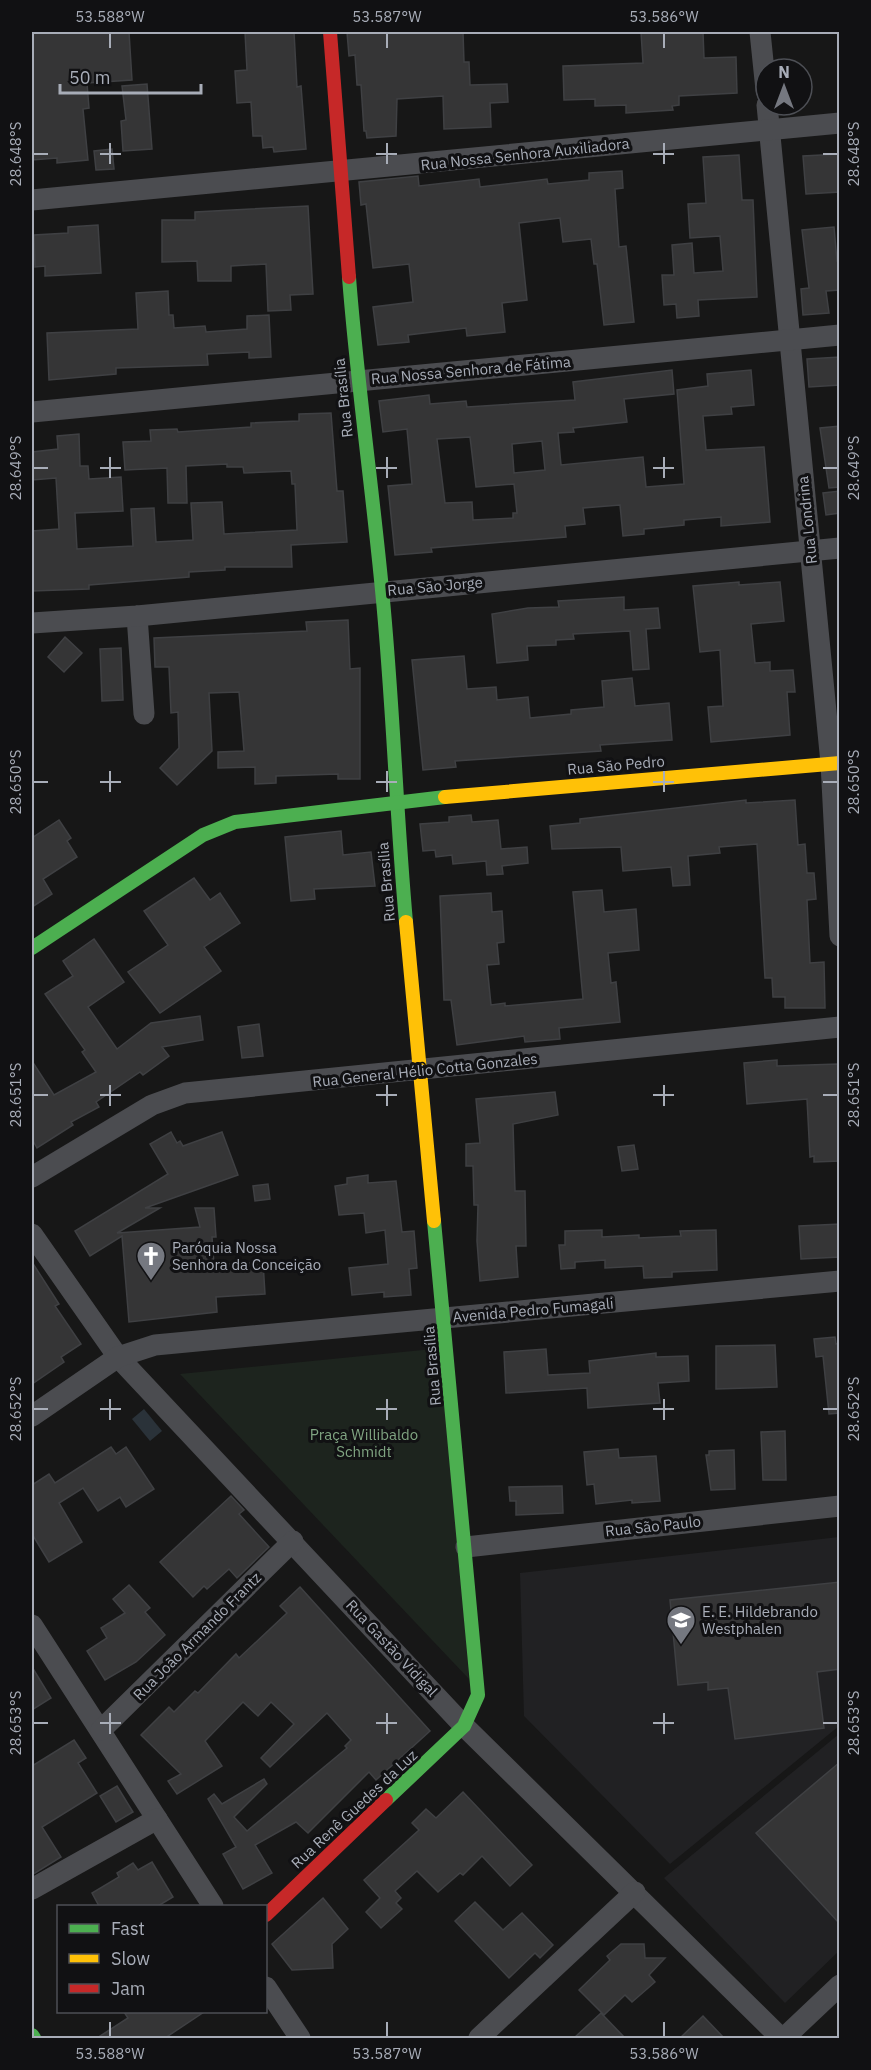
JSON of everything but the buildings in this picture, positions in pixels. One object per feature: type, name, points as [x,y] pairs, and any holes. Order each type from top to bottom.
[{"type":"street","name":"Rua Brasília","points":[[330,32],[339,172],[357,381],[382,591],[395,801],[445,1319],[478,1695],[464,1726]]},
{"type":"street","points":[[760,32],[763,57]]},
{"type":"street","name":"Rua Londrina","points":[[768,117],[810,551],[835,763],[840,936]]},
{"type":"street","name":"Rua Nossa Senhora Auxiliadora","points":[[32,200],[840,123]]},
{"type":"street","name":"Rua Nossa Senhora de Fátima","points":[[32,412],[840,335]]},
{"type":"street","name":"Rua São Jorge","points":[[32,623],[137,616],[840,548]]},
{"type":"street","points":[[137,616],[144,714]]},
{"type":"street","name":"Rua São Pedro","points":[[32,948],[202,835],[235,822],[395,801],[835,763]]},
{"type":"street","name":"Rua General Hélio Cotta Gonzales","points":[[32,1177],[152,1105],[185,1093],[840,1027]]},
{"type":"street","name":"Rua Gastão Vidigal","points":[[32,1234],[118,1357],[293,1541],[464,1726],[782,2038]]},
{"type":"street","name":"Avenida Pedro Fumagali","points":[[32,1416],[118,1357],[156,1345],[840,1281]]},
{"type":"street","name":"Rua São Paulo","points":[[466,1546],[840,1506]]},
{"type":"street","name":"Rua João Armando Frantz","points":[[101,1730],[293,1541]]},
{"type":"street","points":[[32,1625],[212,1905]]},
{"type":"street","name":"Rua Renê Guedes da Luz","points":[[267,1914],[464,1726]]},
{"type":"street","points":[[32,1888],[157,1819]]},
{"type":"street","points":[[479,2038],[635,1892]]},
{"type":"street","points":[[782,2038],[840,1984]]},
{"type":"street","points":[[267,1988],[300,2038]]},
{"type":"shaded area","points":[[144,1409],[162,1431],[150,1441],[132,1419]]},
{"type":"shaded area","name":"E. E. Hildebrando Westphalen","points":[[839,1537],[839,1726],[670,1864],[524,1716],[520,1573]]},
{"type":"shaded area","points":[[839,1734],[839,1951],[785,2003],[664,1878]]},
{"type":"green space","name":"Praça Willibaldo Schmidt","points":[[443,1348],[469,1679],[180,1374]]},
{"type":"traffic: fast","points":[[349,277],[386,631],[406,922]]},
{"type":"traffic: fast","points":[[32,948],[203,835],[235,822],[445,797]]},
{"type":"traffic: fast","points":[[386,1800],[464,1726],[478,1695],[434,1221]]},
{"type":"traffic: slow","points":[[445,797],[840,763]]},
{"type":"traffic: slow","points":[[406,922],[434,1221]]},
{"type":"traffic: jam","points":[[330,32],[349,277]]},
{"type":"traffic: jam","points":[[267,1914],[386,1800]]},
{"type":"place","name":"Paróquia Nossa Senhora da Conceição","points":[[151,1282]]},
{"type":"place","name":"E. E. Hildebrando Westphalen","points":[[681,1646]]}]
